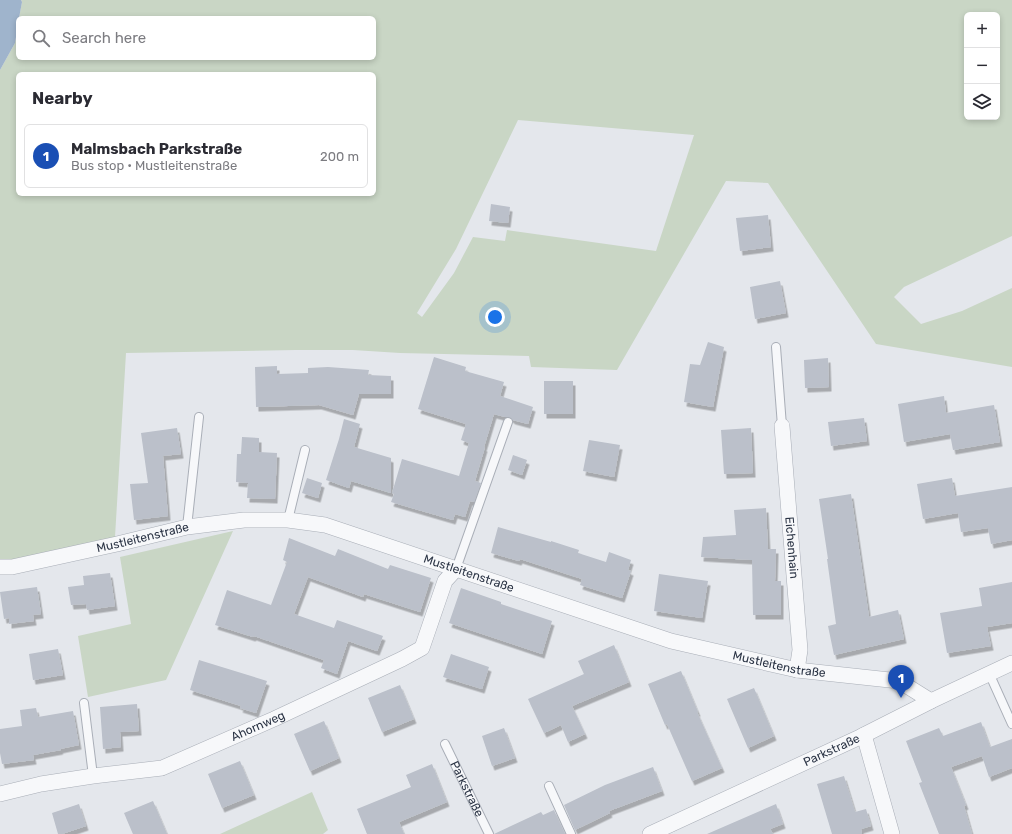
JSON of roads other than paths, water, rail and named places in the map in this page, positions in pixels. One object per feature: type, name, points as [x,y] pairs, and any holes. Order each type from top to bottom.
[{"type":"street","name":"Eichenhain","points":[[782,426],[800,650],[797,670]]},
{"type":"street","name":"Mustleitenstraße","points":[[0,567],[12,567],[187,528],[244,520],[288,520],[325,525],[671,641],[797,670],[899,681],[931,701]]},
{"type":"street","name":"Ahornweg","points":[[0,794],[41,784],[162,768],[274,719],[396,662],[422,648],[444,581],[456,569]]},
{"type":"street","name":"Parkstraße","points":[[658,832],[864,735],[931,701],[1012,663]]},
{"type":"street","points":[[864,735],[892,834]]},
{"type":"lane","points":[[776,347],[782,426]]},
{"type":"lane","points":[[187,528],[199,417]]},
{"type":"lane","points":[[456,569],[508,422]]},
{"type":"lane","points":[[288,520],[305,450]]},
{"type":"lane","points":[[989,674],[1012,724]]},
{"type":"lane","points":[[84,703],[93,776]]},
{"type":"lane","name":"Parkstraße","points":[[444,744],[489,834]]},
{"type":"lane","points":[[549,786],[570,834]]},
{"type":"water","points":[[0,0],[21,0],[19,16],[16,16],[15,43],[0,70]]},
{"type":"place","name":"Malmsbach Parkstraße","points":[[901,698]]}]
